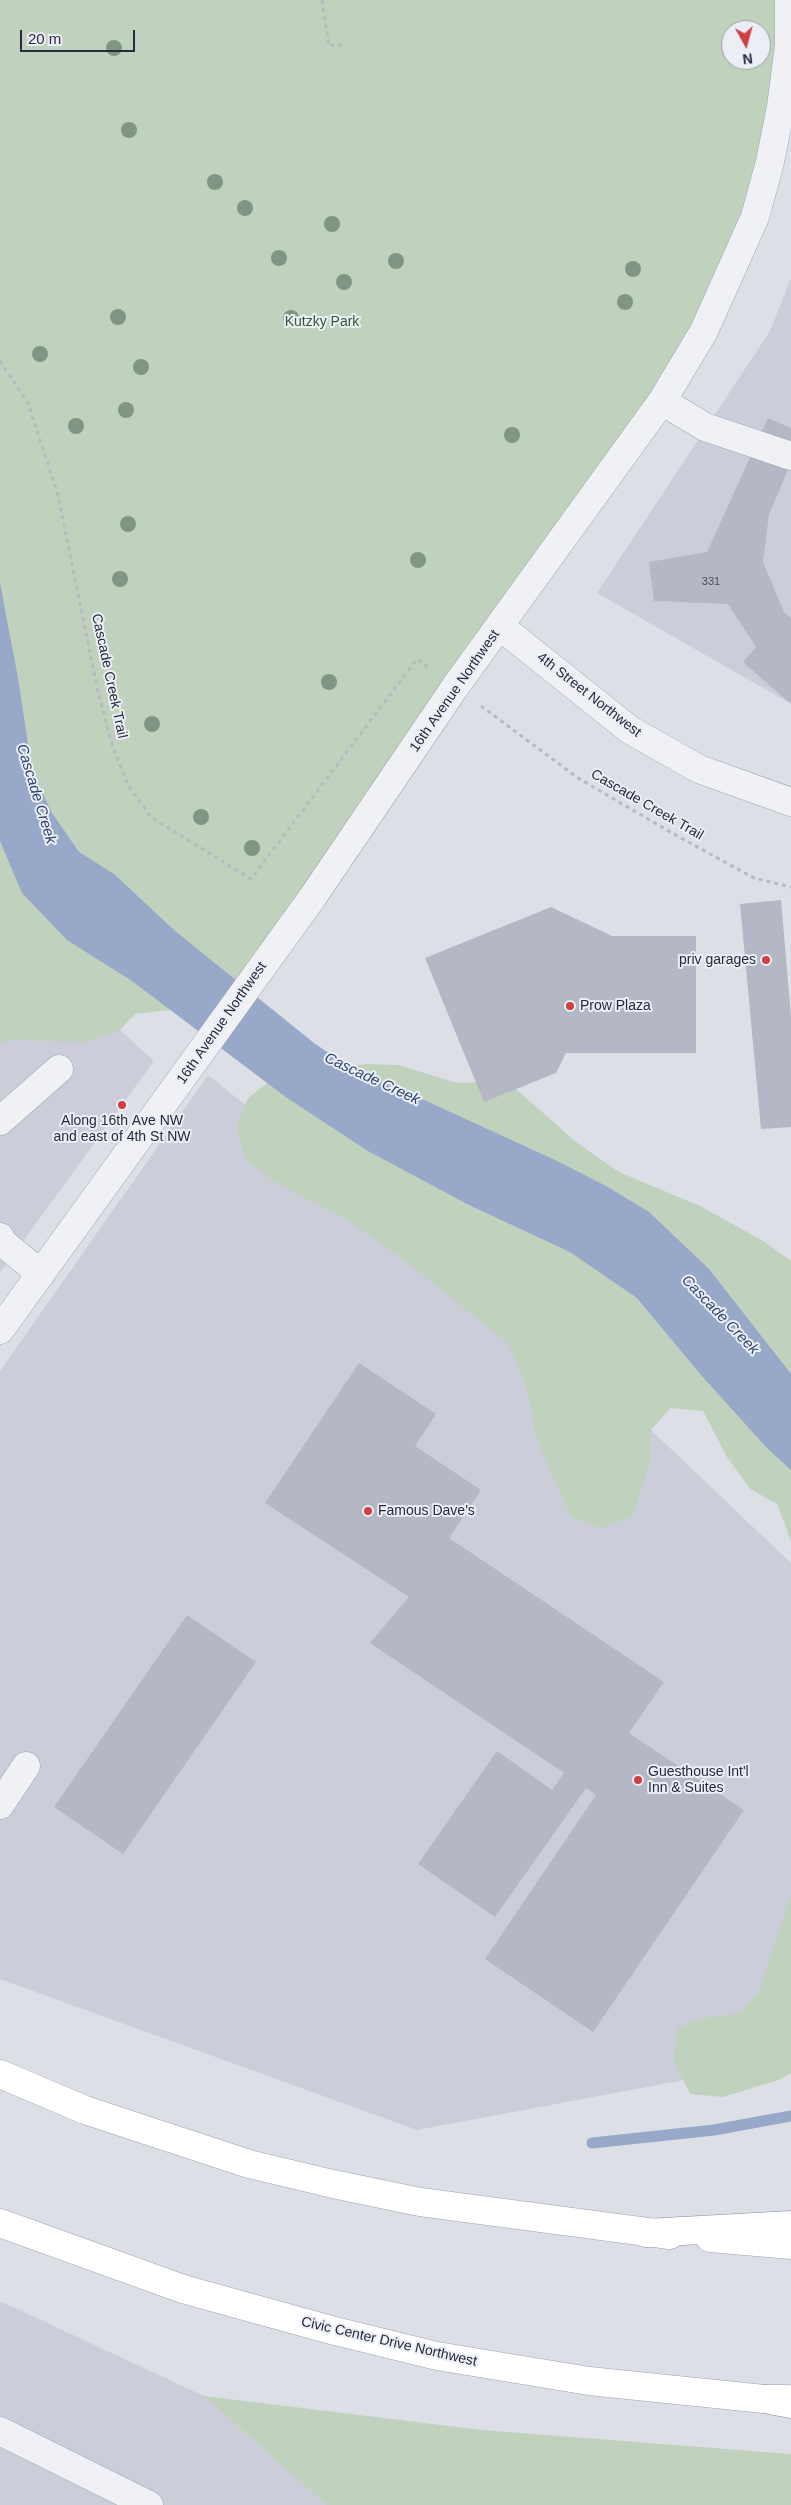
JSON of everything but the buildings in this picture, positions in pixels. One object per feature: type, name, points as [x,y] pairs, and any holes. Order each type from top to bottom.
[{"type":"main road","points":[[0,2074],[84,2110],[249,2164],[420,2202],[646,2233],[791,2245]]},
{"type":"main road","name":"Civic Center Drive Northwest","points":[[0,2223],[183,2289],[331,2330],[437,2356],[589,2381],[764,2399],[791,2399]]},
{"type":"main road","points":[[646,2233],[791,2225]]},
{"type":"main road","points":[[764,2399],[791,2404]]},
{"type":"street","name":"16th Avenue Northwest","points":[[0,1330],[161,1109],[455,688],[501,627],[662,401],[704,331],[755,218],[770,162],[781,107],[789,46],[789,0]]},
{"type":"street","points":[[662,401],[705,427],[791,456]]},
{"type":"street","name":"4th Street Northwest","points":[[501,627],[630,730],[699,769],[791,802]]},
{"type":"street","points":[[0,1121],[59,1068]]},
{"type":"street","points":[[0,1237],[2,1242],[41,1274]]},
{"type":"street","points":[[0,1805],[26,1766]]},
{"type":"street","points":[[0,2431],[149,2505]]},
{"type":"path","points":[[322,0],[329,46],[346,44]]},
{"type":"path","name":"Cascade Creek Trail","points":[[0,361],[28,403],[58,495],[98,692],[112,744],[128,785],[151,817],[251,879],[417,659]]},
{"type":"path","name":"Cascade Creek Trail","points":[[502,722],[578,778],[672,834],[754,878],[791,887]]},
{"type":"shaded area","points":[[791,278],[791,704],[597,593],[770,331]]},
{"type":"shaded area","points":[[120,1030],[154,1061],[0,1273],[0,1042]]},
{"type":"shaded area","points":[[208,1075],[651,1430],[791,1563],[791,1954],[684,2080],[417,2130],[0,1979],[0,1371]]},
{"type":"shaded area","points":[[0,2301],[204,2396],[326,2505],[0,2505]]},
{"type":"green space","name":"Kutzky Park","points":[[0,0],[788,0],[781,107],[704,331],[236,1002],[135,1014],[120,1030],[84,1042],[17,1040],[0,1043]]},
{"type":"green space","points":[[366,1064],[398,1065],[457,1083],[507,1081],[576,1142],[619,1172],[700,1206],[765,1242],[791,1261],[791,1541],[777,1504],[750,1489],[727,1457],[703,1411],[671,1408],[651,1430],[650,1462],[633,1516],[601,1528],[571,1517],[536,1437],[528,1393],[509,1344],[404,1260],[347,1220],[275,1182],[246,1160],[237,1127],[248,1098],[282,1072]]},
{"type":"green space","points":[[791,1895],[791,2073],[778,2080],[723,2097],[690,2094],[674,2061],[677,2028],[703,2018],[740,2013],[759,1991]]},
{"type":"green space","points":[[204,2396],[482,2430],[791,2454],[791,2505],[326,2505]]},
{"type":"water","name":"Cascade Creek","points":[[0,583],[18,678],[32,771],[52,813],[79,852],[114,874],[175,931],[314,1043],[356,1072],[422,1099],[555,1160],[606,1186],[649,1212],[709,1269],[791,1374],[791,1470],[767,1448],[701,1375],[637,1298],[570,1252],[469,1205],[368,1151],[287,1098],[132,981],[67,940],[22,893],[0,841]]},
{"type":"waterway","points":[[592,2143],[714,2130],[791,2116]]},
{"type":"place","name":"priv garages","points":[[766,960]]},
{"type":"place","name":"Prow Plaza","points":[[570,1006]]},
{"type":"place","name":"Along 16th Ave NW and east of 4th St NW","points":[[122,1105]]},
{"type":"place","name":"Famous Dave's","points":[[368,1511]]},
{"type":"place","name":"Guesthouse Int'l Inn & Suites","points":[[638,1780]]}]
